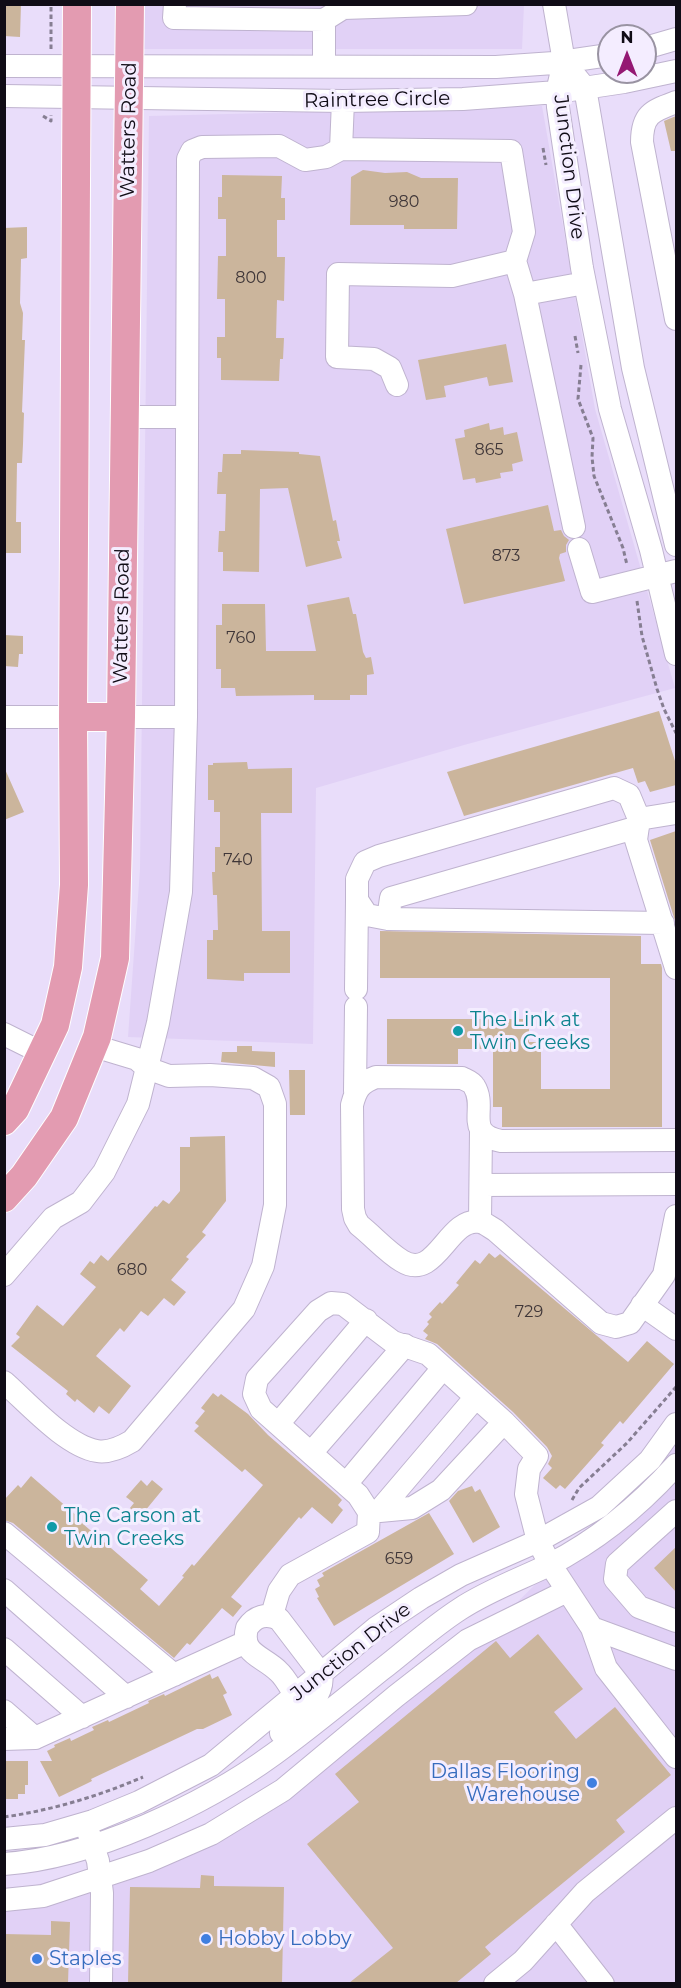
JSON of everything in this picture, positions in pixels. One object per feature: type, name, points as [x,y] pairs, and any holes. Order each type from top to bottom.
[{"type":"main road","points":[[4,1121],[15,1109],[55,1025],[68,966],[74,885],[76,4]]},
{"type":"main road","name":"Watters Road","points":[[4,1198],[24,1176],[64,1118],[93,1046],[115,958],[121,717],[130,4]]},
{"type":"main road","points":[[73,717],[121,717]]},
{"type":"street","points":[[175,4],[174,18],[315,15],[343,8],[466,4]]},
{"type":"street","points":[[554,4],[564,62]]},
{"type":"street","points":[[315,15],[324,65]]},
{"type":"street","points":[[657,45],[676,39]]},
{"type":"street","name":"Raintree Circle","points":[[4,66],[496,67],[564,62],[597,57]]},
{"type":"street","name":"Junction Drive","points":[[564,62],[585,88],[633,368],[676,545]]},
{"type":"street","name":"Junction Drive","points":[[564,62],[557,92],[566,170],[585,283],[610,409],[667,574],[676,654]]},
{"type":"street","name":"Raintree Circle","points":[[4,96],[343,101],[463,99],[557,92],[676,71]]},
{"type":"street","points":[[341,149],[343,101]]},
{"type":"street","points":[[676,102],[652,112],[642,126],[676,319]]},
{"type":"street","points":[[4,1275],[52,1218],[81,1202],[105,1172],[138,1104],[158,1023],[181,892],[186,717],[187,169],[192,151],[202,147],[279,146],[305,160],[326,157],[341,149],[511,151],[524,232],[515,261],[525,294],[574,527]]},
{"type":"street","points":[[397,385],[390,368],[374,358],[337,357],[338,274],[453,276],[515,261]]},
{"type":"street","points":[[525,294],[585,283]]},
{"type":"street","points":[[125,417],[186,417]]},
{"type":"street","points":[[579,549],[592,592],[667,574]]},
{"type":"street","points":[[4,717],[73,717]]},
{"type":"street","points":[[121,717],[186,717]]},
{"type":"street","points":[[676,968],[636,840],[639,823],[629,795],[614,788],[379,856],[365,862],[357,879],[355,1090],[352,1105],[353,1209],[359,1225],[403,1262],[414,1264],[426,1262],[435,1255],[457,1229],[468,1222],[480,1221],[495,1230],[601,1323],[616,1327],[630,1323],[664,1275],[676,1216]]},
{"type":"street","points":[[388,919],[391,898],[676,813]]},
{"type":"street","points":[[357,900],[367,915],[388,919],[663,923]]},
{"type":"street","points":[[4,1034],[42,1053]]},
{"type":"street","points":[[4,1382],[70,1442],[97,1451],[119,1448],[132,1441],[244,1309],[263,1266],[275,1205],[275,1104],[269,1086],[253,1078],[210,1075],[169,1076],[147,1068],[137,1059],[93,1046]]},
{"type":"street","points":[[355,1090],[364,1082],[376,1077],[462,1078],[473,1084],[478,1095],[478,1120],[481,1131],[480,1221]]},
{"type":"street","points":[[481,1131],[489,1138],[501,1141],[676,1140]]},
{"type":"street","points":[[481,1185],[676,1184]]},
{"type":"street","points":[[374,1512],[346,1484],[261,1409],[254,1394],[257,1379],[318,1311],[331,1303],[344,1304],[393,1342],[428,1354],[504,1422],[537,1456],[529,1469],[526,1494],[538,1541],[550,1564],[592,1628],[606,1668],[676,1757]]},
{"type":"street","points":[[642,1305],[676,1329]]},
{"type":"street","points":[[278,1424],[366,1320]]},
{"type":"street","points":[[311,1454],[405,1345]]},
{"type":"street","points":[[346,1484],[443,1368]]},
{"type":"street","points":[[276,1617],[279,1591],[290,1575],[368,1532],[374,1512],[476,1397]]},
{"type":"street","points":[[374,1512],[412,1508],[441,1490],[504,1422]]},
{"type":"street","name":"Junction Drive","points":[[4,1839],[45,1835],[86,1824],[139,1802],[211,1764],[376,1628],[421,1598],[460,1575],[538,1541],[599,1507],[650,1460],[676,1424]]},
{"type":"street","name":"Junction Drive","points":[[4,1864],[43,1858],[93,1845],[156,1822],[241,1775],[273,1755],[460,1608],[584,1545],[623,1516],[654,1489],[676,1465]]},
{"type":"street","points":[[676,1511],[617,1564],[615,1578],[639,1607],[676,1621]]},
{"type":"street","points":[[4,1533],[174,1675]]},
{"type":"street","points":[[4,1590],[126,1697]]},
{"type":"street","points":[[4,1900],[43,1896],[149,1861],[211,1834],[274,1796],[468,1640],[567,1591]]},
{"type":"street","points":[[241,1775],[320,1692],[322,1687],[321,1674],[276,1617],[265,1615],[251,1622],[247,1628],[246,1642],[249,1649],[279,1671],[295,1695]]},
{"type":"street","points":[[592,1628],[676,1659]]},
{"type":"street","points":[[4,1739],[35,1738],[246,1642]]},
{"type":"street","points":[[4,1649],[82,1717]]},
{"type":"street","points":[[4,1711],[35,1738]]},
{"type":"street","points":[[495,1983],[523,1961],[585,1892],[676,1818]]},
{"type":"street","points":[[86,1824],[98,1861],[102,1893],[101,1983]]},
{"type":"street","points":[[556,1924],[603,1983]]},
{"type":"path","points":[[51,4],[51,53]]},
{"type":"path","points":[[578,384],[578,399],[593,438],[594,476],[623,548],[638,605],[642,636],[657,689],[676,733]]},
{"type":"shaded area","points":[[142,5],[524,5],[522,49],[143,49]]},
{"type":"shaded area","points":[[542,106],[595,409],[675,688],[316,788],[313,1044],[128,1037],[140,869],[149,116]]},
{"type":"shaded area","points":[[676,1446],[676,1983],[5,1983],[4,1890],[22,1889],[186,1841],[301,1775],[492,1627]]},
{"type":"building","points":[[4,4],[21,4],[20,37],[4,36]]},
{"type":"building","points":[[676,116],[676,151],[671,151],[664,121]]},
{"type":"building","points":[[363,170],[385,173],[407,172],[421,178],[458,178],[457,229],[404,229],[404,225],[350,225],[351,177]]},
{"type":"building","points":[[222,175],[282,176],[281,198],[285,198],[285,220],[277,220],[277,257],[285,257],[284,301],[277,300],[276,338],[284,338],[279,381],[221,380],[221,358],[217,358],[217,337],[225,337],[225,299],[217,299],[218,256],[226,256],[226,219],[218,219],[218,197],[222,197]]},
{"type":"building","points":[[27,227],[27,258],[21,259],[20,303],[23,313],[22,340],[25,340],[23,444],[22,463],[17,463],[16,522],[21,522],[21,553],[4,553],[4,228]]},
{"type":"building","points":[[506,344],[513,382],[489,386],[487,377],[444,386],[446,397],[426,400],[418,360]]},
{"type":"building","points":[[489,423],[490,430],[503,427],[504,435],[517,432],[523,461],[512,464],[513,471],[500,473],[501,478],[476,483],[475,478],[463,480],[455,439],[465,437],[464,430]]},
{"type":"building","points":[[241,450],[299,452],[299,454],[320,456],[333,521],[336,520],[340,541],[337,541],[342,558],[306,567],[288,488],[260,489],[259,572],[223,571],[223,552],[218,552],[219,531],[225,531],[226,494],[217,494],[218,472],[222,472],[223,454],[241,454]]},
{"type":"building","points":[[548,505],[554,531],[561,530],[569,540],[566,552],[560,554],[559,558],[565,581],[464,604],[446,529]]},
{"type":"building","points":[[349,597],[353,614],[356,614],[363,652],[366,658],[371,657],[374,674],[367,675],[367,695],[350,695],[350,700],[314,700],[314,695],[236,696],[235,688],[221,688],[221,669],[216,669],[216,625],[222,625],[222,604],[265,604],[266,651],[316,651],[307,605]]},
{"type":"building","points":[[4,635],[23,636],[23,654],[19,654],[18,667],[4,666]]},
{"type":"building","points":[[659,711],[676,764],[676,785],[650,792],[645,781],[638,783],[633,768],[464,816],[447,772]]},
{"type":"building","points":[[247,762],[248,769],[292,768],[292,813],[261,813],[262,931],[290,931],[290,973],[244,973],[244,981],[207,979],[207,940],[213,940],[213,930],[218,930],[217,895],[213,895],[212,872],[215,872],[215,847],[220,847],[220,812],[214,812],[214,800],[208,800],[208,765]]},
{"type":"building","points":[[4,767],[24,812],[4,820]]},
{"type":"building","points":[[676,831],[676,924],[650,840]]},
{"type":"building","name":"The Link at Twin Creeks","points":[[380,931],[641,936],[641,964],[661,964],[662,968],[662,1127],[502,1127],[502,1107],[493,1107],[493,1049],[458,1049],[458,1064],[387,1064],[387,1019],[529,1019],[529,1042],[541,1042],[541,1089],[610,1089],[610,978],[380,978]]},
{"type":"building","points":[[237,1046],[252,1046],[252,1051],[275,1052],[275,1067],[221,1062],[222,1052],[237,1052]]},
{"type":"building","points":[[289,1070],[305,1070],[305,1115],[290,1115]]},
{"type":"building","points":[[225,1136],[226,1201],[202,1232],[206,1235],[186,1257],[189,1259],[171,1280],[186,1292],[174,1306],[164,1298],[148,1316],[141,1311],[124,1332],[120,1328],[96,1356],[131,1386],[109,1414],[99,1406],[94,1413],[77,1399],[75,1402],[66,1394],[68,1391],[11,1346],[20,1337],[16,1334],[37,1305],[63,1326],[96,1287],[80,1274],[90,1261],[94,1264],[101,1255],[108,1261],[155,1206],[157,1207],[163,1200],[169,1204],[180,1191],[180,1147],[190,1147],[190,1137]]},
{"type":"building","points":[[489,1253],[495,1258],[500,1254],[628,1362],[647,1341],[674,1364],[623,1424],[620,1421],[601,1443],[604,1445],[565,1489],[560,1485],[556,1489],[543,1478],[552,1468],[548,1464],[552,1456],[547,1447],[513,1412],[437,1344],[425,1339],[428,1335],[423,1331],[432,1317],[429,1314],[440,1302],[442,1304],[459,1285],[456,1283],[475,1260],[480,1264]]},
{"type":"building","name":"The Carson at Twin Creeks","points":[[213,1393],[218,1397],[221,1394],[248,1414],[268,1435],[342,1500],[338,1505],[343,1510],[332,1524],[312,1507],[301,1519],[299,1517],[231,1597],[242,1606],[233,1617],[222,1608],[190,1645],[187,1643],[174,1658],[13,1523],[4,1520],[4,1500],[18,1485],[21,1488],[31,1476],[148,1580],[140,1589],[159,1606],[192,1564],[194,1566],[263,1485],[245,1469],[242,1472],[194,1431],[199,1426],[195,1423],[205,1411],[201,1408]]},
{"type":"building","points":[[141,1480],[147,1486],[152,1480],[163,1489],[140,1517],[130,1508],[134,1503],[126,1497]]},
{"type":"building","points":[[472,1486],[475,1492],[480,1489],[500,1527],[473,1543],[449,1501],[458,1491]]},
{"type":"building","points":[[429,1513],[454,1554],[334,1626],[317,1598],[319,1597],[315,1589],[320,1586],[317,1580],[324,1576],[322,1573]]},
{"type":"building","points":[[676,1547],[676,1592],[654,1568]]},
{"type":"building","points":[[538,1634],[583,1689],[554,1712],[576,1739],[615,1707],[671,1775],[616,1820],[625,1832],[485,1947],[491,1954],[456,1983],[349,1983],[393,1948],[307,1844],[359,1802],[335,1774],[496,1641],[510,1658]]},
{"type":"building","points":[[210,1674],[212,1679],[218,1676],[227,1693],[223,1695],[232,1715],[91,1779],[92,1781],[59,1797],[40,1761],[52,1761],[47,1751],[55,1747],[54,1745],[70,1738],[71,1741],[94,1730],[92,1727],[108,1720],[109,1722],[149,1703],[148,1701],[164,1694],[165,1696]]},
{"type":"building","points":[[4,1761],[28,1761],[28,1785],[25,1785],[25,1794],[18,1794],[18,1799],[4,1799]]},
{"type":"building","name":"Hobby Lobby","points":[[201,1875],[214,1876],[214,1886],[284,1887],[282,1983],[128,1983],[130,1887],[200,1888]]},
{"type":"building","name":"Staples","points":[[51,1921],[70,1922],[68,1983],[4,1983],[4,1934],[51,1935]]},
{"type":"place","name":"The Link at Twin Creeks","points":[[458,1031]]},
{"type":"place","name":"The Carson at Twin Creeks","points":[[52,1527]]},
{"type":"place","name":"Dallas Flooring Warehouse","points":[[592,1783]]},
{"type":"place","name":"Hobby Lobby","points":[[206,1939]]},
{"type":"place","name":"Staples","points":[[37,1959]]}]
